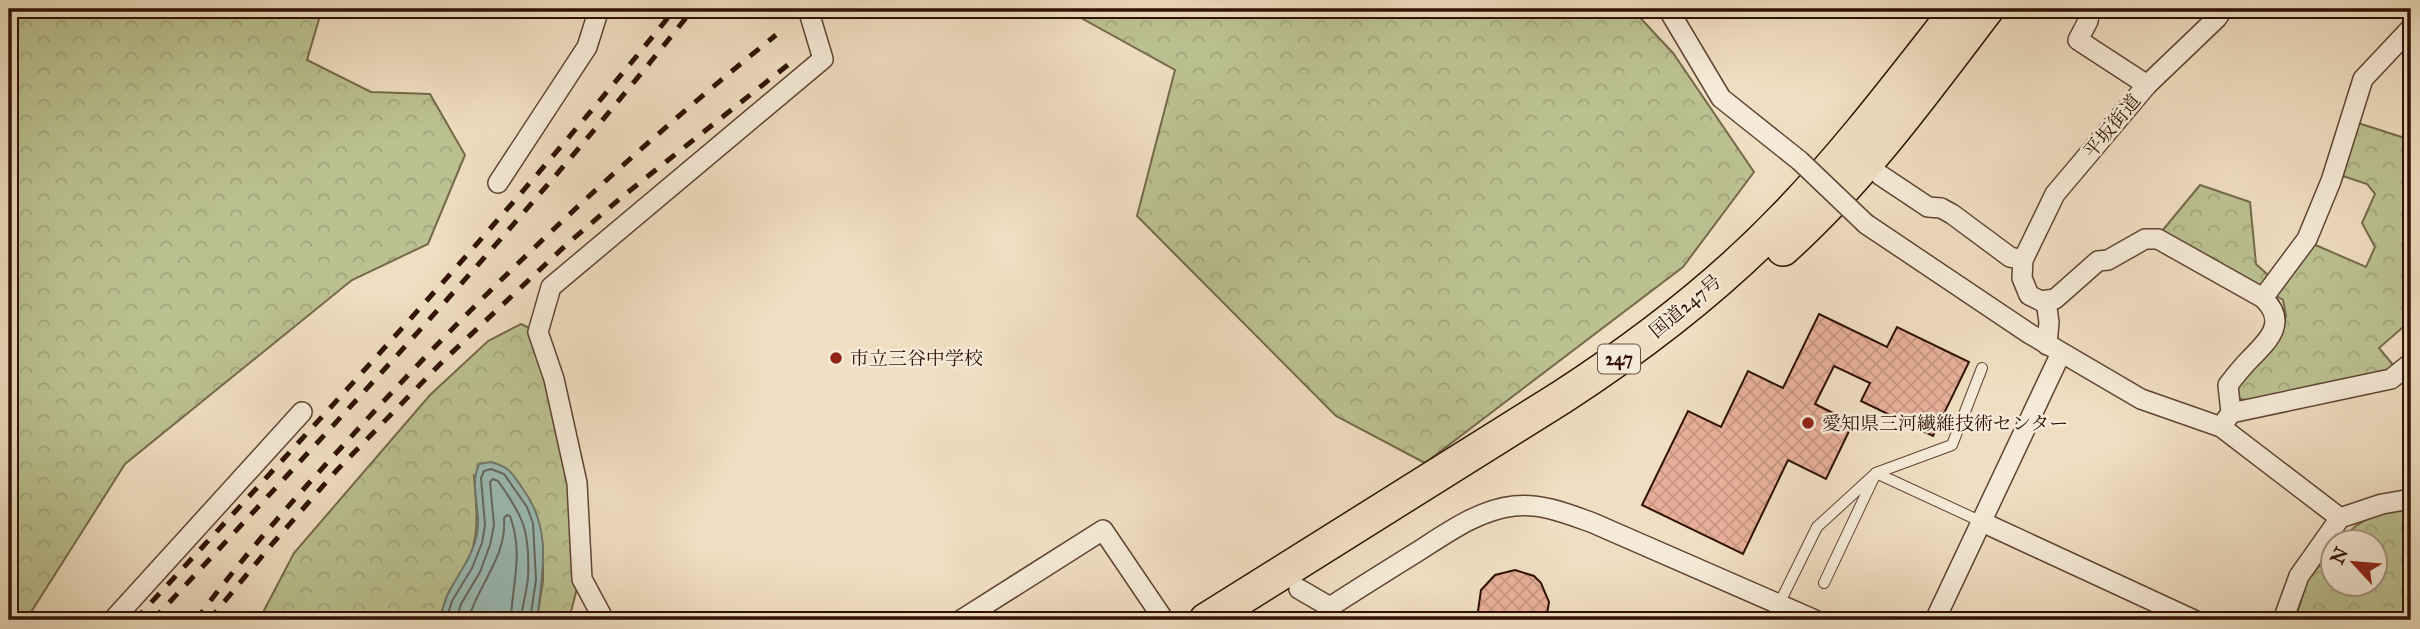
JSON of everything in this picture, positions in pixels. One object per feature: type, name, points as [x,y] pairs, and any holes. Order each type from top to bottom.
[{"type":"highway","name":"国道247号","points":[[1206,620],[1613,364],[1660,328],[1724,275],[1785,218],[1867,125],[1958,9]]},
{"type":"highway","name":"国道247号","points":[[1249,620],[1607,394],[1723,303],[1794,240],[1840,194],[1883,145],[1987,9]]},
{"type":"street","points":[[498,184],[587,47],[599,9]]},
{"type":"street","points":[[604,620],[582,579],[577,483],[554,379],[538,332],[551,288],[823,59],[807,9]]},
{"type":"street","points":[[1668,9],[1721,98],[1800,161],[1866,224],[2054,349],[2141,399],[2226,420],[2340,518]]},
{"type":"street","points":[[2090,9],[2088,21],[2078,40],[2147,85]]},
{"type":"street","name":"平坂街道","points":[[2023,260],[2055,194],[2147,85],[2217,18],[2223,9]]},
{"type":"street","points":[[2263,298],[2307,239],[2331,181],[2363,79],[2411,28]]},
{"type":"street","points":[[1880,175],[1928,207],[1941,208],[1952,214],[2010,257],[2023,260],[2022,278],[2029,295],[2041,301],[2055,299],[2098,261],[2108,260],[2145,239],[2158,239],[2263,298],[2270,304],[2275,316],[2270,341],[2228,385],[2226,420]]},
{"type":"street","points":[[1935,620],[1982,522],[2054,349],[2046,301]]},
{"type":"street","points":[[2226,420],[2391,379],[2411,363]]},
{"type":"street","points":[[113,620],[302,412]]},
{"type":"street","points":[[2283,620],[2299,576],[2340,518],[2382,504],[2411,499]]},
{"type":"street","points":[[1299,589],[1330,607],[1469,520],[1495,510],[1516,506],[1556,510],[1593,523],[1815,620]]},
{"type":"street","points":[[1982,522],[2194,620]]},
{"type":"street","points":[[961,620],[1103,530],[1164,620]]},
{"type":"lane","points":[[1779,604],[1816,527],[1877,473],[1952,444],[1982,368]]},
{"type":"lane","points":[[1877,473],[1982,522]]},
{"type":"lane","points":[[1824,583],[1877,473]]},
{"type":"green space","points":[[9,9],[322,9],[307,60],[371,92],[430,94],[465,155],[428,244],[352,280],[125,464],[26,620],[9,620]]},
{"type":"green space","points":[[1065,9],[1632,9],[1673,53],[1754,172],[1683,267],[1425,463],[1336,416],[1137,216],[1175,70]]},
{"type":"green space","points":[[2358,123],[2411,140],[2411,336],[2402,328],[2379,348],[2394,366],[2377,375],[2240,399],[2236,385],[2281,335],[2286,316],[2283,300],[2162,231],[2200,185],[2250,202],[2256,264],[2279,285],[2311,243],[2366,267],[2375,247],[2362,223],[2375,194],[2367,184],[2340,175]]},
{"type":"green space","points":[[521,324],[538,332],[577,483],[578,584],[569,620],[537,620],[543,563],[474,476],[474,542],[467,563],[436,620],[260,618],[294,553],[430,395],[488,341]]},
{"type":"green space","points":[[2411,509],[2411,620],[2295,620],[2308,579],[2318,567],[2318,598],[2388,598],[2388,528],[2353,528],[2372,517]]},
{"type":"water","points":[[491,462],[503,466],[513,475],[539,520],[543,569],[537,620],[436,620],[441,615],[447,596],[474,544],[478,525],[476,472],[479,464]]},
{"type":"building","points":[[1819,314],[1887,347],[1897,327],[1969,362],[1933,436],[1861,401],[1870,383],[1834,366],[1815,404],[1853,423],[1826,479],[1788,460],[1743,554],[1642,505],[1688,411],[1721,427],[1748,371],[1783,388]]},
{"type":"building","points":[[1515,570],[1534,576],[1541,583],[1549,602],[1546,620],[1480,620],[1478,611],[1481,590],[1495,575]]},
{"type":"railway","points":[[135,620],[478,243],[675,9]]},
{"type":"railway","points":[[153,620],[497,243],[693,9]]},
{"type":"railway","points":[[196,620],[296,497],[458,323],[613,174],[776,35]]},
{"type":"railway","points":[[209,620],[337,470],[445,359],[566,245],[623,196],[794,60]]},
{"type":"place","name":"市立三谷中学校","points":[[836,358]]},
{"type":"place","name":"愛知県三河繊維技術センター","points":[[1808,423]]}]
